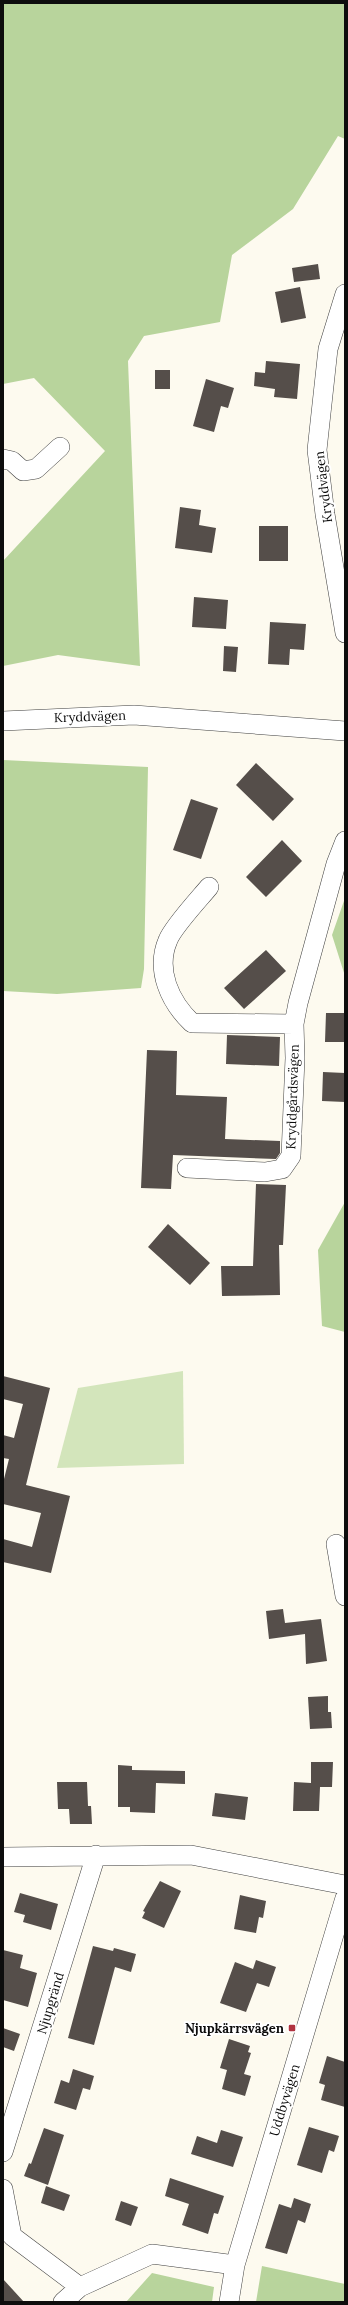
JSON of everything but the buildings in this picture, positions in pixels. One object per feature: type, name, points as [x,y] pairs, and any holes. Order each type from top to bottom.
[{"type":"street","name":"Kryddvägen","points":[[345,294],[328,349],[317,450],[325,514],[339,551],[345,633]]},
{"type":"street","points":[[3,459],[12,461],[23,471],[36,469],[60,446]]},
{"type":"street","name":"Kryddvägen","points":[[3,721],[134,715],[345,731]]},
{"type":"street","name":"Kryddgårdsvägen","points":[[187,1168],[265,1172],[282,1169],[291,1156],[295,1058],[294,1024],[298,1003],[336,864],[345,841]]},
{"type":"street","points":[[209,886],[168,939],[163,962],[165,981],[170,996],[181,1013],[192,1023],[294,1024]]},
{"type":"street","points":[[336,1544],[345,1596]]},
{"type":"street","name":"Njupgränd","points":[[3,2152],[96,1855]]},
{"type":"street","points":[[3,1857],[191,1855],[345,1885]]},
{"type":"street","name":"Uddbyvägen","points":[[229,2302],[235,2265],[345,1898]]},
{"type":"street","points":[[3,2189],[12,2236],[80,2287]]},
{"type":"street","points":[[63,2302],[80,2287],[152,2254],[235,2265]]},
{"type":"green space","points":[[3,3],[345,3],[345,139],[338,136],[293,209],[232,255],[220,322],[144,336],[128,361],[140,666],[58,655],[3,666],[3,561],[105,451],[34,378],[3,384]]},
{"type":"green space","points":[[3,760],[148,767],[144,969],[141,988],[57,994],[3,991]]},
{"type":"green space","points":[[345,898],[345,976],[332,935]]},
{"type":"green space","points":[[345,1202],[345,1332],[322,1326],[318,1250]]},
{"type":"green space","points":[[183,1371],[184,1464],[57,1468],[78,1388]]},
{"type":"green space","points":[[262,2266],[345,2284],[345,2302],[256,2302]]},
{"type":"green space","points":[[152,2273],[214,2287],[212,2302],[126,2302]]},
{"type":"place","name":"Njupkärrsvägen","points":[[292,2028]]}]
